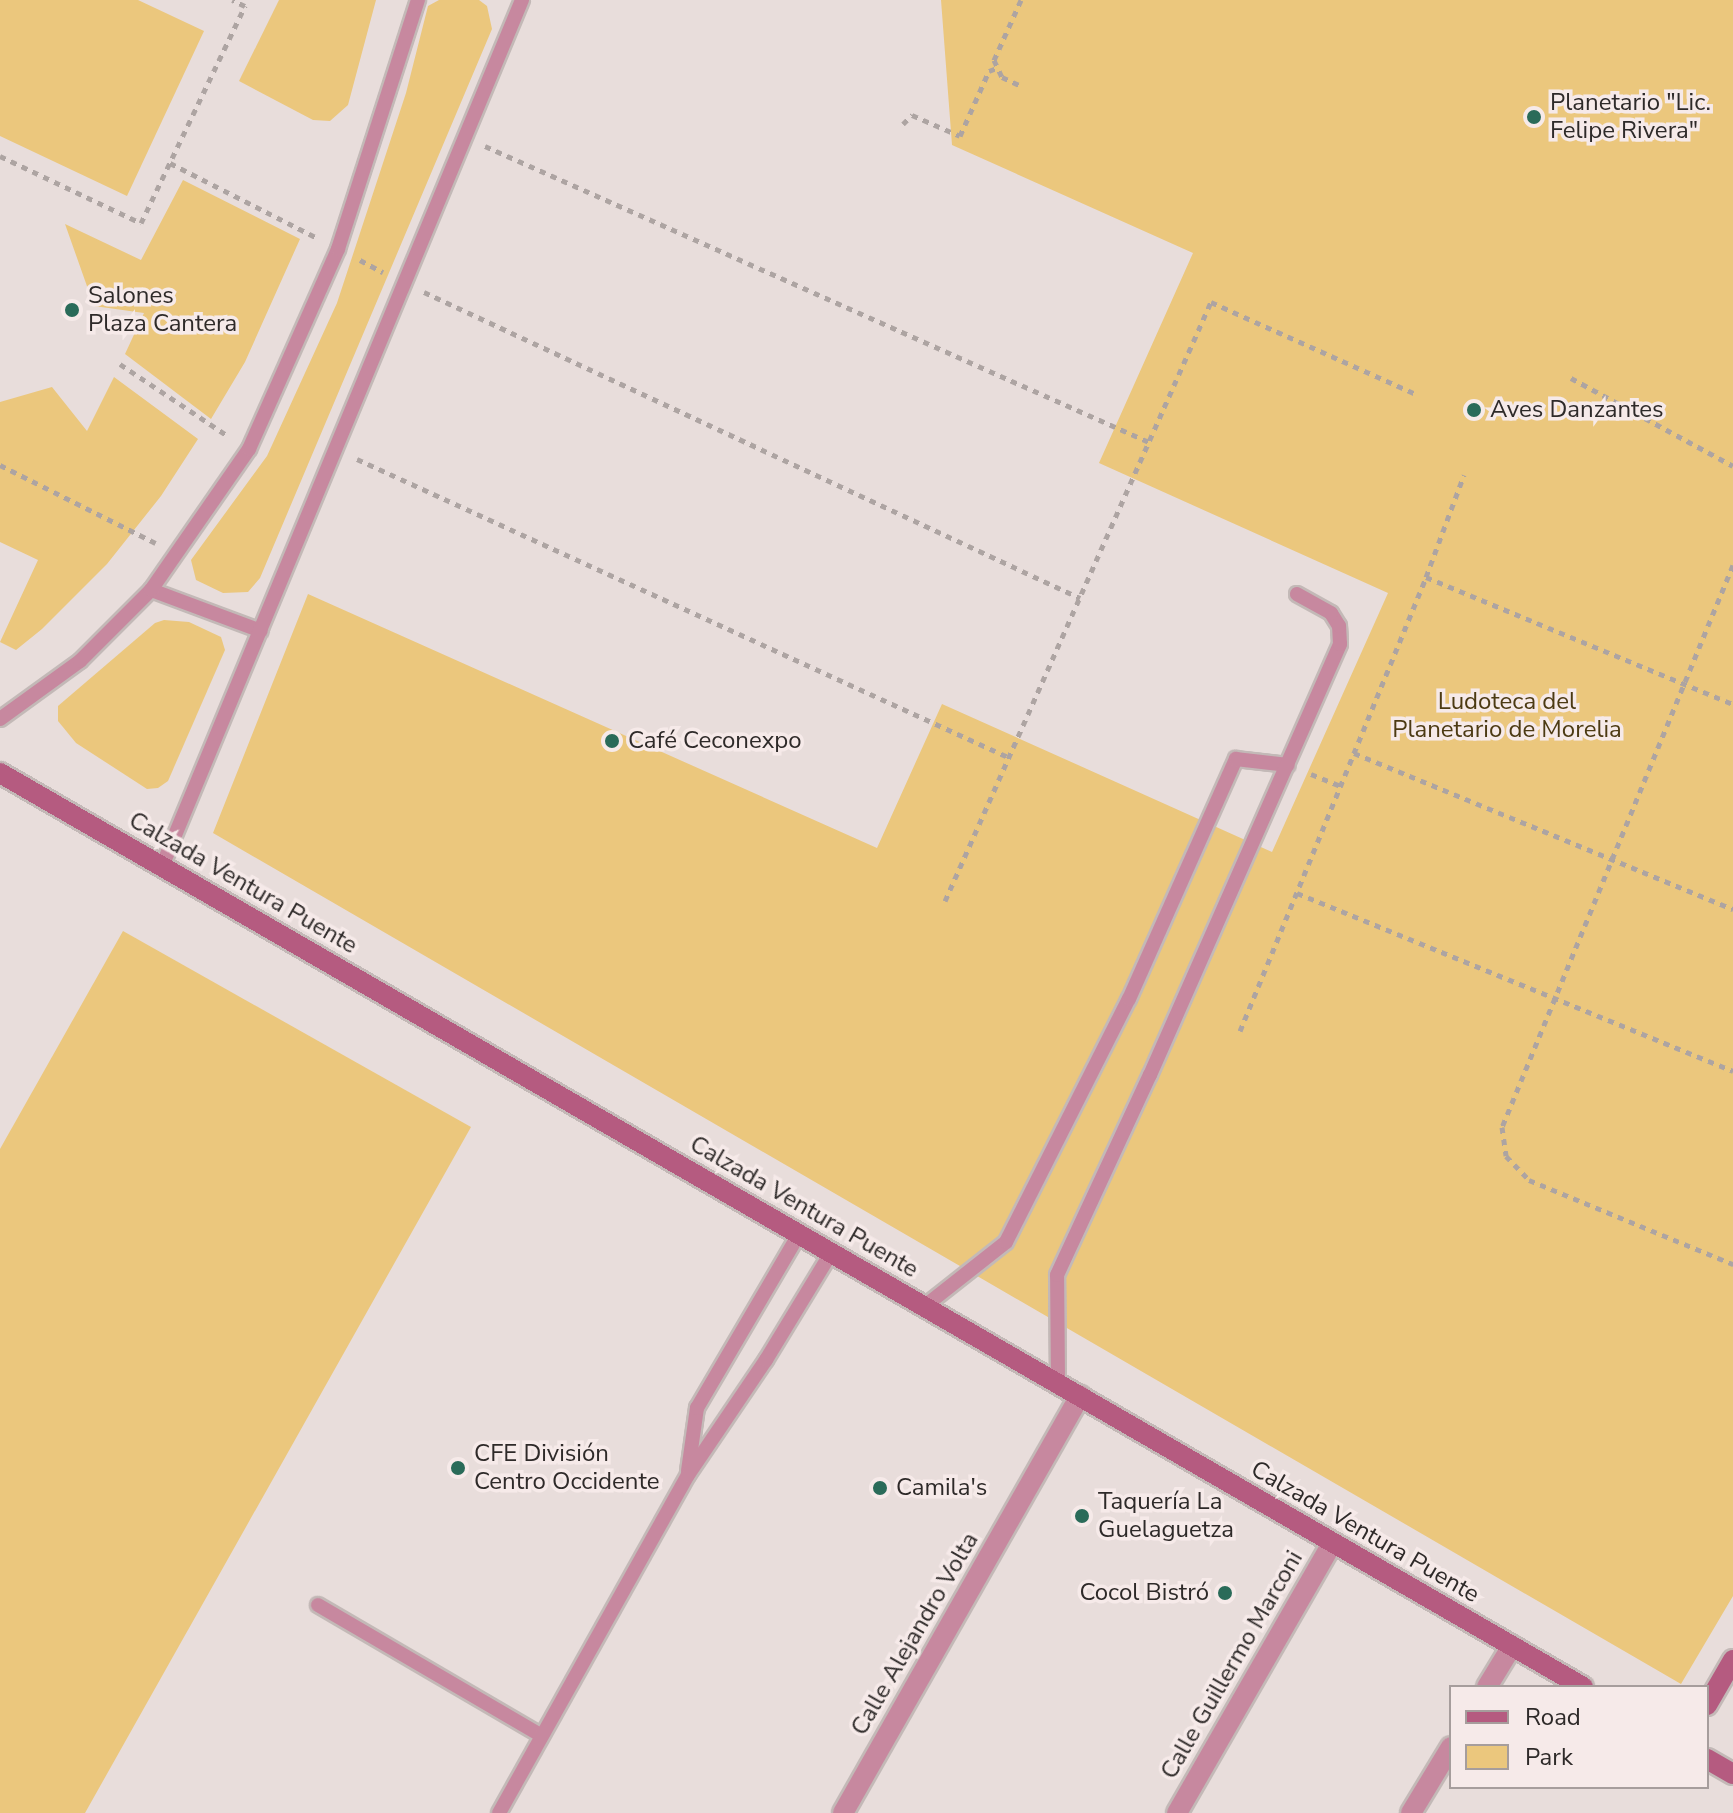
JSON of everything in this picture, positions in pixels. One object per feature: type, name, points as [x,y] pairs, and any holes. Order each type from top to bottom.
[{"type":"street","name":"Calzada Ventura Puente","points":[[0,773],[1580,1685]]},
{"type":"street","name":"Calle Alejandro Volta","points":[[843,1813],[1072,1392]]},
{"type":"street","name":"Calle Guillermo Marconi","points":[[1177,1813],[1332,1543]]},
{"type":"street","points":[[1488,1685],[1512,1646]]},
{"type":"street","points":[[1709,1702],[1733,1660]]},
{"type":"street","points":[[1411,1813],[1449,1750]]},
{"type":"street","points":[[1709,1760],[1733,1774]]},
{"type":"lane","points":[[0,719],[80,661],[151,590],[179,554],[249,449],[338,249],[418,0]]},
{"type":"lane","points":[[168,869],[163,864],[407,284],[522,0]]},
{"type":"lane","points":[[151,590],[261,631]]},
{"type":"lane","points":[[1072,1392],[1058,1381],[1057,1275],[1340,644],[1339,626],[1331,613],[1297,594]]},
{"type":"lane","points":[[917,1303],[925,1306],[1006,1242],[1129,999],[1221,779],[1236,759],[1288,765]]},
{"type":"lane","points":[[688,1475],[697,1408],[799,1234]]},
{"type":"lane","points":[[499,1813],[688,1475],[766,1360],[831,1253]]},
{"type":"lane","points":[[318,1605],[542,1736]]},
{"type":"path","points":[[0,156],[141,223],[245,6],[232,0]]},
{"type":"path","points":[[1021,0],[994,60],[1002,77],[1023,87]]},
{"type":"path","points":[[903,124],[912,115],[960,136],[989,71],[997,68]]},
{"type":"path","points":[[467,137],[1149,442]]},
{"type":"path","points":[[170,163],[407,284],[1080,598]]},
{"type":"path","points":[[945,901],[1211,302],[1418,395]]},
{"type":"path","points":[[120,364],[249,449]]},
{"type":"path","points":[[1571,378],[1733,466]]},
{"type":"path","points":[[338,450],[1008,757]]},
{"type":"path","points":[[0,465],[179,554]]},
{"type":"path","points":[[1240,1031],[1426,577],[1464,475]]},
{"type":"path","points":[[1733,565],[1502,1127],[1506,1156],[1529,1180],[1733,1264]]},
{"type":"path","points":[[1426,577],[1733,704]]},
{"type":"path","points":[[1354,753],[1733,909]]},
{"type":"path","points":[[1288,765],[1340,786]]},
{"type":"path","points":[[1297,893],[1733,1071]]},
{"type":"green space","points":[[0,0],[138,0],[204,31],[127,196],[0,136]]},
{"type":"green space","points":[[279,0],[376,0],[348,105],[330,121],[313,120],[239,81]]},
{"type":"green space","points":[[439,0],[479,0],[487,6],[492,29],[260,578],[248,592],[223,593],[196,580],[191,560],[267,456],[337,303],[406,93],[428,6]]},
{"type":"green space","name":"Ludoteca del Planetario de Morelia","points":[[941,0],[1733,0],[1733,1596],[1681,1684],[213,833],[308,594],[877,848],[942,704],[1272,852],[1388,593],[1099,463],[1193,253],[952,145]]},
{"type":"green space","points":[[183,180],[300,239],[245,362],[211,419],[125,354],[144,313],[94,306],[65,224],[141,260]]},
{"type":"green space","points":[[114,377],[198,439],[161,496],[107,564],[42,629],[16,650],[0,642],[38,560],[0,542],[0,402],[52,387],[87,431]]},
{"type":"green space","points":[[164,620],[189,622],[221,637],[225,650],[168,781],[158,788],[147,789],[76,743],[58,721],[58,706],[155,623]]},
{"type":"green space","points":[[123,931],[471,1127],[85,1813],[0,1813],[0,1149]]},
{"type":"place","name":"Planetario \"Lic. Felipe Rivera\"","points":[[1534,117]]},
{"type":"place","name":"Salones Plaza Cantera","points":[[72,310]]},
{"type":"place","name":"Aves Danzantes","points":[[1474,410]]},
{"type":"place","name":"Café Ceconexpo","points":[[612,741]]},
{"type":"place","name":"CFE División Centro Occidente","points":[[458,1468]]},
{"type":"place","name":"Camila's","points":[[880,1488]]},
{"type":"place","name":"Taquería La Guelaguetza","points":[[1082,1516]]},
{"type":"place","name":"Cocol Bistró","points":[[1225,1593]]}]
